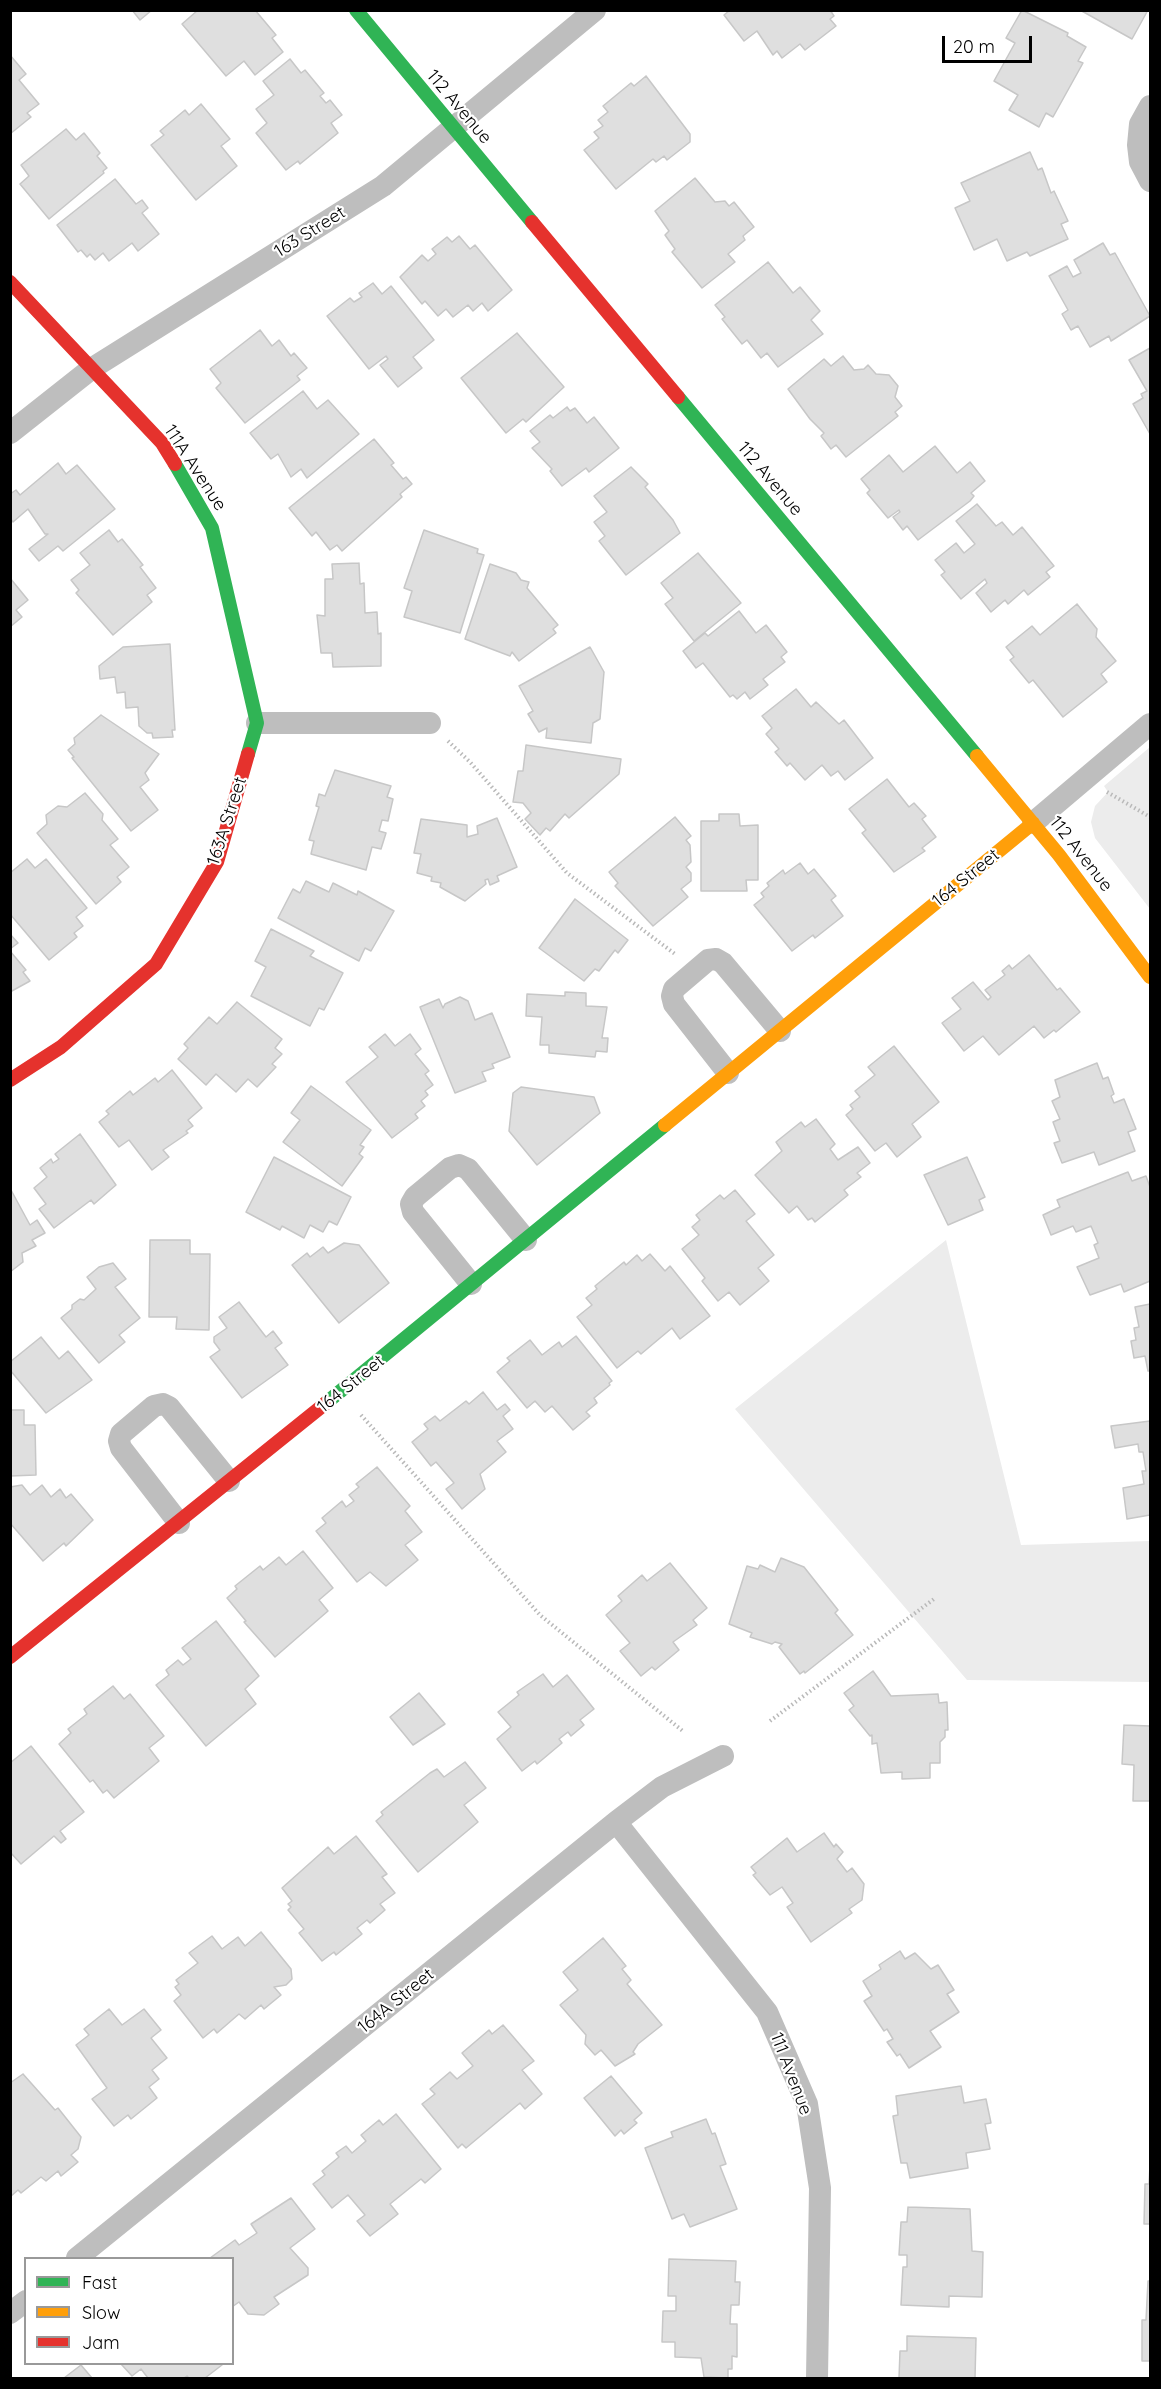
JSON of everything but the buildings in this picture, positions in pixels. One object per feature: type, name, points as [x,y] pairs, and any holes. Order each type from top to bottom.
[{"type":"street","name":"112 Avenue","points":[[356,10],[1033,823],[1150,977]]},
{"type":"street","name":"163 Street","points":[[10,433],[91,369],[383,186],[595,10]]},
{"type":"street","points":[[1150,106],[1140,124],[1138,145],[1140,162],[1150,181]]},
{"type":"street","name":"111A Avenue","points":[[10,282],[162,443],[212,528],[257,723]]},
{"type":"street","points":[[257,723],[430,723]]},
{"type":"street","name":"163A Street","points":[[10,1080],[61,1047],[156,964],[217,862],[257,723]]},
{"type":"street","name":"164 Street","points":[[10,1657],[179,1523],[526,1240],[1150,724]]},
{"type":"street","points":[[728,1073],[674,1004],[674,989],[708,960],[716,959],[723,963],[780,1031]]},
{"type":"street","points":[[471,1284],[412,1212],[411,1204],[415,1197],[450,1168],[459,1165],[468,1169],[526,1240]]},
{"type":"street","points":[[179,1523],[121,1448],[120,1434],[154,1406],[169,1407],[229,1481]]},
{"type":"street","name":"164A Street","points":[[79,2257],[616,1822],[662,1787],[723,1756]]},
{"type":"street","name":"111 Avenue","points":[[616,1822],[767,2012],[807,2104],[820,2188],[817,2379]]},
{"type":"street","points":[[10,2313],[24,2302]]},
{"type":"path","points":[[430,723],[470,762],[567,873],[679,957],[693,973]]},
{"type":"path","points":[[1104,791],[1150,818]]},
{"type":"path","points":[[357,1410],[532,1607],[579,1650],[684,1732]]},
{"type":"path","points":[[770,1721],[934,1599]]},
{"type":"shaded area","points":[[1150,747],[1150,909],[1095,838],[1091,822],[1095,806],[1108,792],[1104,786]]},
{"type":"shaded area","points":[[946,1240],[1021,1545],[1150,1541],[1150,1682],[967,1680],[735,1409]]},
{"type":"traffic: fast","points":[[356,10],[532,222]]},
{"type":"traffic: fast","points":[[678,397],[977,756]]},
{"type":"traffic: fast","points":[[175,464],[212,528],[257,723],[248,754]]},
{"type":"traffic: fast","points":[[326,1403],[665,1125]]},
{"type":"traffic: slow","points":[[977,756],[1059,855],[1150,977]]},
{"type":"traffic: slow","points":[[665,1125],[1033,823]]},
{"type":"traffic: jam","points":[[532,222],[678,397]]},
{"type":"traffic: jam","points":[[10,282],[162,443],[175,464]]},
{"type":"traffic: jam","points":[[10,1080],[61,1047],[156,964],[217,862],[248,754]]},
{"type":"traffic: jam","points":[[10,1657],[326,1403]]}]
